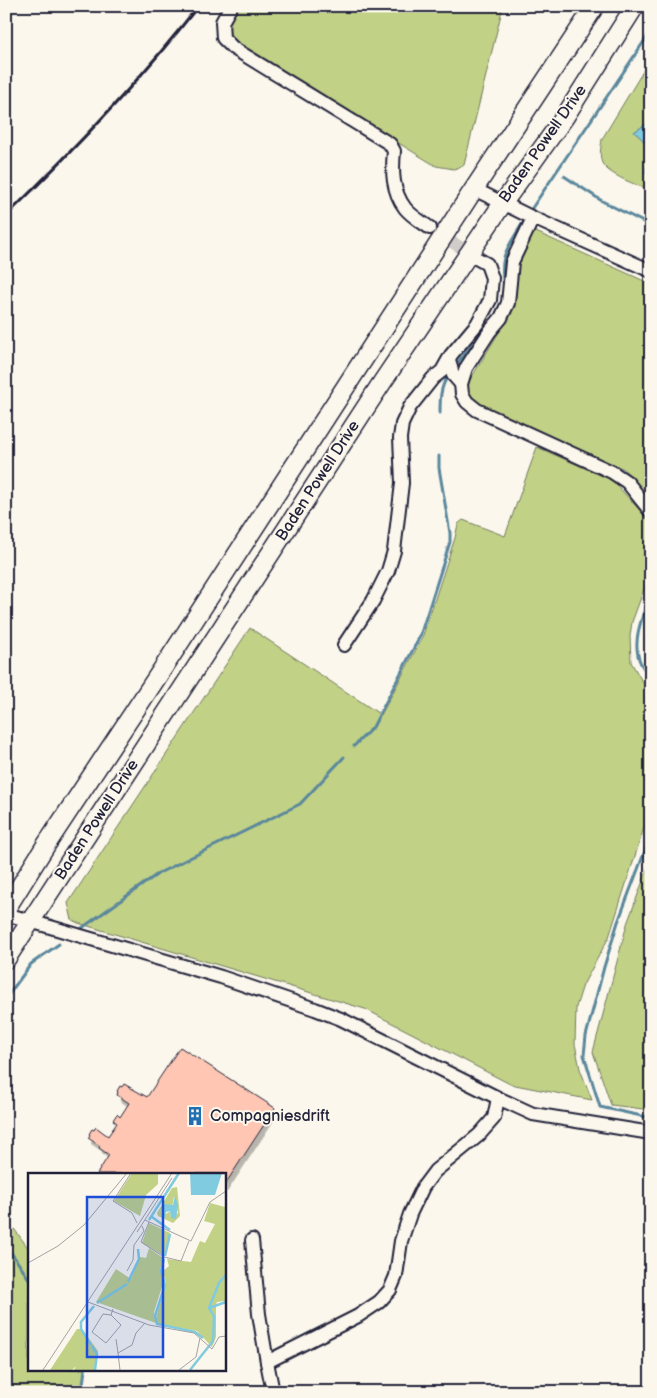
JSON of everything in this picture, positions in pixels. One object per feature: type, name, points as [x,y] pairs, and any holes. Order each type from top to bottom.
[{"type":"main road","name":"Baden Powell Drive","points":[[6,909],[595,6]]},
{"type":"main road","name":"Baden Powell Drive","points":[[6,959],[383,381],[503,203],[564,118],[635,6]]},
{"type":"street","points":[[231,6],[222,22],[224,38],[232,48],[390,144],[394,151],[392,170],[394,188],[405,209],[430,228]]},
{"type":"street","points":[[474,189],[533,218],[651,271]]},
{"type":"street","points":[[533,218],[512,262],[508,303],[501,318],[490,331],[466,368],[462,384],[462,394],[467,402],[477,410],[612,472],[627,482],[651,512]]},
{"type":"street","points":[[344,645],[373,601],[388,571],[394,551],[402,483],[400,438],[402,424],[410,407],[433,378],[442,371],[478,324],[490,300],[492,278],[487,264],[478,259]]},
{"type":"street","points":[[449,360],[453,375],[462,384]]},
{"type":"street","points":[[6,914],[221,977],[316,1009],[498,1098],[541,1116],[651,1133]]},
{"type":"street","points":[[267,1362],[358,1316],[379,1302],[390,1290],[396,1276],[401,1242],[410,1214],[423,1187],[435,1171],[479,1135],[494,1118],[498,1098]]},
{"type":"street","points":[[252,1240],[259,1314],[273,1392]]},
{"type":"green space","points":[[236,6],[503,6],[464,165],[454,169],[436,166],[232,41],[227,35],[229,15]]},
{"type":"green space","points":[[651,58],[651,121],[634,132],[647,146],[648,160],[645,173],[651,176],[651,191],[624,180],[611,172],[602,163],[600,154],[602,139]]},
{"type":"green space","points":[[536,232],[651,284],[651,502],[624,469],[475,403],[468,394],[468,383],[512,311],[519,261],[532,235]]},
{"type":"green space","points":[[537,447],[612,480],[651,525],[651,570],[632,622],[630,636],[631,662],[643,683],[651,690],[651,806],[609,937],[583,985],[576,1007],[575,1044],[580,1069],[592,1100],[510,1084],[365,1009],[72,920],[68,903],[250,628],[381,715],[422,638],[458,524],[463,520],[505,536]]},
{"type":"green space","points":[[651,859],[651,1110],[611,1105],[593,1052],[627,924]]},
{"type":"green space","points":[[6,1218],[28,1248],[28,1370],[85,1370],[82,1392],[6,1392]]},
{"type":"water","points":[[651,121],[651,176],[645,173],[648,160],[647,146],[634,132]]},
{"type":"building","name":"Compagniesdrift","points":[[180,1047],[275,1108],[225,1184],[225,1173],[98,1173],[109,1155],[88,1138],[92,1129],[94,1130],[96,1127],[108,1136],[117,1123],[113,1120],[117,1114],[120,1117],[129,1103],[117,1095],[120,1086],[122,1087],[124,1084],[147,1097]]},
{"type":"waterway","points":[[532,208],[651,31]]},
{"type":"waterway","points":[[564,176],[602,201],[651,226]]},
{"type":"waterway","points":[[504,288],[503,260],[522,224]]},
{"type":"waterway","points":[[455,366],[481,334]]},
{"type":"waterway","points":[[440,413],[440,398],[448,376]]},
{"type":"waterway","points":[[354,746],[373,727],[420,636],[450,542],[439,468],[439,456]]},
{"type":"waterway","points":[[651,593],[640,625],[637,647],[643,667],[651,676]]},
{"type":"waterway","points":[[82,928],[159,873],[300,804],[344,757]]},
{"type":"waterway","points":[[651,835],[618,922],[604,967],[586,1036],[584,1055],[600,1107],[651,1118]]},
{"type":"waterway","points":[[6,998],[31,964],[59,944]]},
{"type":"waterway","points":[[6,1245],[28,1278]]},
{"type":"waterway","points":[[82,1392],[85,1370]]},
{"type":"tunnel","points":[[436,232],[476,257]]},
{"type":"railway","points":[[6,216],[106,114],[198,6]]},
{"type":"place","name":"Compagniesdrift","points":[[195,1116]]}]
